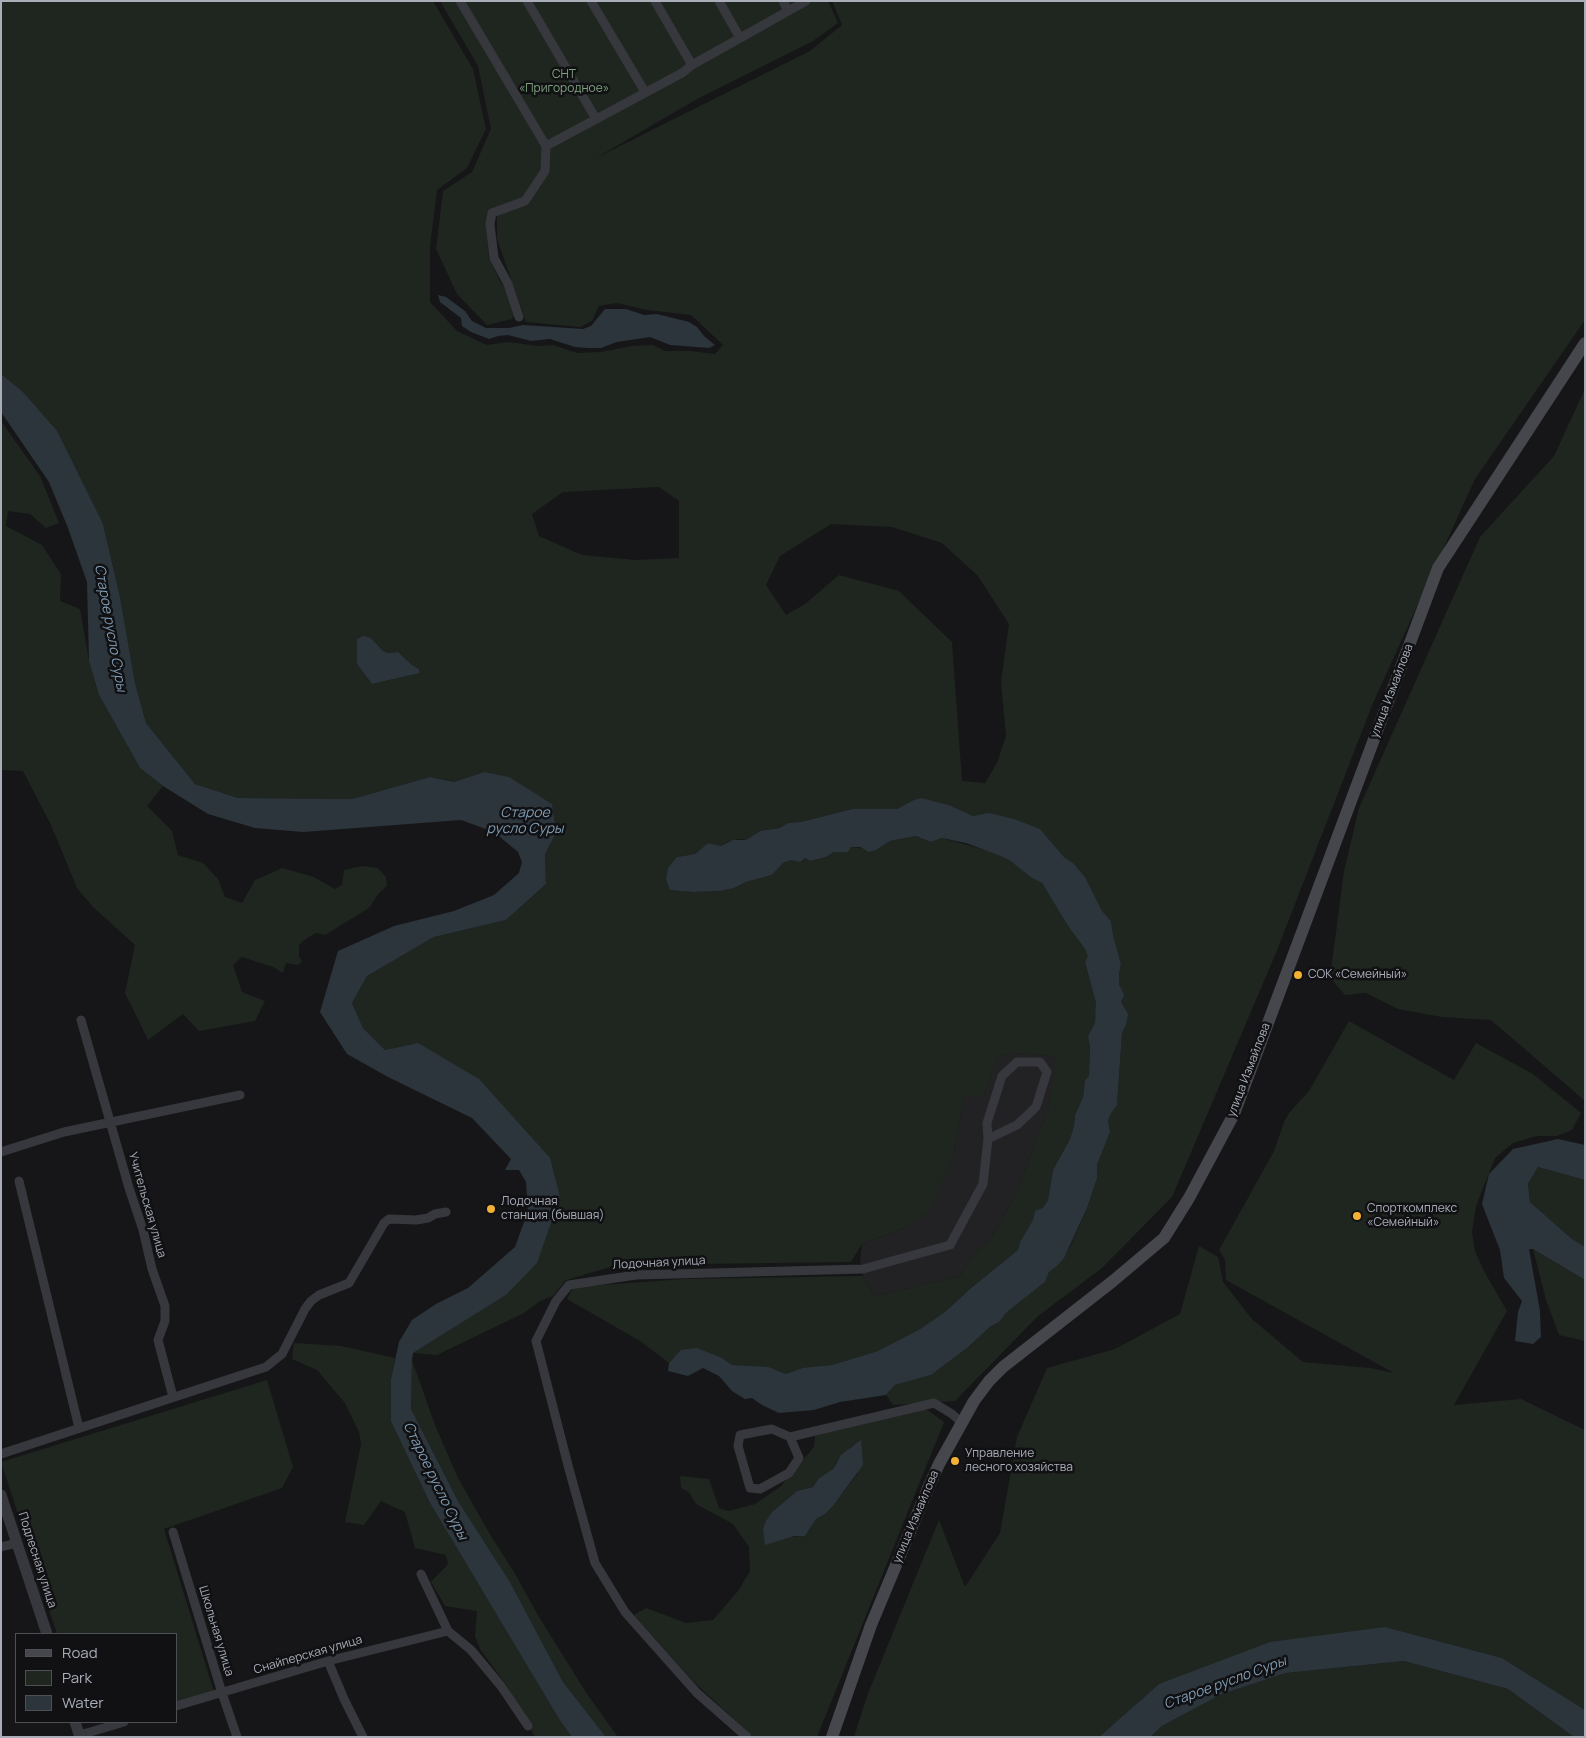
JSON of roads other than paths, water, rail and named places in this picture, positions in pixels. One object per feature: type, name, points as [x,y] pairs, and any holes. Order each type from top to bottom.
[{"type":"main road","name":"улица Измайлова","points":[[832,1737],[871,1625],[936,1471],[974,1401],[989,1381],[1003,1367],[1113,1282],[1164,1238],[1189,1198],[1234,1114],[1438,568],[1585,343]]},
{"type":"street","points":[[460,1],[546,146],[545,171],[525,201],[492,213],[490,224],[494,258],[508,284],[519,316]]},
{"type":"street","points":[[526,1],[596,119]]},
{"type":"street","points":[[591,1],[645,92]]},
{"type":"street","points":[[655,1],[692,65]]},
{"type":"street","points":[[718,1],[740,38]]},
{"type":"street","points":[[782,1],[788,11]]},
{"type":"street","points":[[546,146],[682,73],[692,65],[806,1]]},
{"type":"street","name":"Учительская улица","points":[[81,1020],[129,1188],[143,1230],[152,1269],[165,1306],[165,1321],[158,1340],[173,1397]]},
{"type":"street","name":"Лодочная улица","points":[[746,1737],[697,1693],[626,1612],[595,1563],[536,1341],[556,1301],[569,1285],[636,1275],[863,1269],[950,1245],[983,1184],[988,1139],[987,1124],[1002,1076],[1017,1062],[1040,1062],[1046,1072],[1036,1106],[1017,1125],[988,1139]]},
{"type":"street","points":[[1,1152],[64,1132],[240,1095]]},
{"type":"street","points":[[19,1181],[79,1428]]},
{"type":"street","points":[[1,1454],[266,1367],[282,1354],[305,1308],[311,1301],[318,1295],[349,1283],[384,1222],[389,1219],[416,1220],[446,1212]]},
{"type":"street","points":[[790,1437],[799,1458],[789,1473],[760,1489],[750,1488],[738,1446],[740,1435],[772,1429],[790,1437],[934,1403],[961,1422]]},
{"type":"street","name":"Подлесная улица","points":[[1,1495],[47,1633]]},
{"type":"street","name":"Школьная улица","points":[[173,1532],[237,1737]]},
{"type":"street","points":[[1,1547],[18,1543]]},
{"type":"street","points":[[421,1574],[448,1631],[471,1650],[501,1686],[528,1726]]},
{"type":"street","name":"Снайперская улица","points":[[178,1705],[328,1661],[448,1631]]},
{"type":"street","points":[[328,1661],[363,1737]]},
{"type":"street","points":[[75,1723],[80,1736],[121,1723]]},
{"type":"water","points":[[438,295],[446,297],[465,311],[472,321],[486,328],[509,328],[523,325],[583,329],[591,326],[605,309],[626,309],[644,315],[657,314],[689,322],[697,327],[715,345],[709,348],[670,345],[650,337],[617,342],[601,348],[588,348],[575,347],[550,339],[531,341],[508,335],[489,339],[471,332],[462,326],[461,318],[440,302]]},
{"type":"water","name":"Старое русло Суры","points":[[1,374],[22,391],[57,431],[103,524],[120,597],[135,683],[146,723],[195,784],[238,798],[352,799],[430,777],[454,782],[484,772],[509,777],[552,804],[556,833],[545,854],[546,884],[506,920],[434,937],[367,976],[352,1003],[363,1028],[385,1050],[418,1043],[479,1079],[550,1158],[560,1197],[537,1263],[506,1295],[413,1353],[411,1409],[458,1501],[510,1582],[563,1682],[606,1737],[572,1737],[559,1719],[430,1503],[391,1421],[391,1379],[399,1342],[412,1320],[436,1304],[468,1288],[515,1247],[528,1211],[526,1182],[519,1170],[505,1170],[511,1159],[472,1118],[388,1077],[347,1054],[320,1012],[338,951],[394,926],[454,911],[494,895],[519,873],[522,862],[518,852],[494,832],[461,820],[303,832],[255,828],[208,814],[163,786],[140,768],[99,695],[89,661],[87,582],[49,482],[1,412]]},
{"type":"water","points":[[364,636],[371,638],[383,651],[388,653],[398,652],[419,669],[420,673],[372,684],[357,664],[357,639]]},
{"type":"water","points":[[922,798],[949,805],[973,816],[989,813],[1014,819],[1040,829],[1064,857],[1073,863],[1085,877],[1102,911],[1111,921],[1121,964],[1119,984],[1124,995],[1121,1002],[1128,1014],[1122,1033],[1117,1105],[1108,1121],[1110,1132],[1097,1165],[1097,1178],[1087,1208],[1064,1258],[1049,1272],[1045,1282],[1007,1312],[999,1322],[991,1326],[967,1348],[931,1375],[895,1385],[886,1395],[840,1402],[814,1410],[779,1413],[752,1398],[745,1399],[732,1391],[719,1376],[703,1368],[688,1376],[668,1371],[669,1363],[681,1350],[697,1348],[722,1358],[732,1365],[768,1367],[786,1374],[803,1368],[832,1365],[878,1351],[920,1329],[945,1312],[1018,1250],[1020,1242],[1033,1220],[1035,1211],[1043,1208],[1048,1200],[1053,1170],[1070,1139],[1075,1115],[1083,1097],[1085,1080],[1089,1076],[1090,1047],[1088,1036],[1095,1023],[1096,1003],[1085,962],[1088,956],[1042,883],[1032,878],[1009,860],[966,843],[942,838],[931,842],[916,836],[890,841],[869,852],[860,847],[851,847],[848,852],[834,852],[826,857],[811,861],[805,858],[800,862],[791,860],[783,863],[772,875],[721,891],[693,892],[670,890],[666,879],[668,868],[677,857],[695,854],[708,843],[721,846],[733,840],[746,840],[760,831],[780,828],[788,823],[801,822],[852,809],[897,809]]},
{"type":"water","points":[[1558,1139],[1585,1145],[1585,1180],[1538,1167],[1528,1184],[1530,1202],[1572,1239],[1585,1247],[1585,1280],[1533,1249],[1529,1249],[1540,1311],[1541,1337],[1533,1344],[1515,1341],[1518,1312],[1522,1301],[1504,1278],[1500,1250],[1482,1204],[1489,1174],[1513,1149]]},
{"type":"water","points":[[861,1440],[863,1465],[833,1506],[816,1519],[805,1536],[794,1536],[765,1545],[763,1529],[772,1512],[797,1491],[813,1487],[819,1478],[833,1469],[841,1455]]},
{"type":"water","name":"Старое русло Суры","points":[[1385,1627],[1502,1658],[1585,1710],[1585,1737],[1574,1737],[1508,1689],[1404,1661],[1286,1673],[1222,1694],[1162,1726],[1150,1737],[1099,1737],[1159,1684],[1270,1642]]},
{"type":"place","name":"СОК «Семейный»","points":[[1298,975]]},
{"type":"place","name":"Лодочная станция (бывшая)","points":[[491,1209]]},
{"type":"place","name":"Спорткомплекс «Семейный»","points":[[1357,1216]]},
{"type":"place","name":"Управление лесного хозяйства","points":[[955,1461]]},
{"type":"park label","name":"СНТ «Пригородное»","points":[[564,82]]}]
